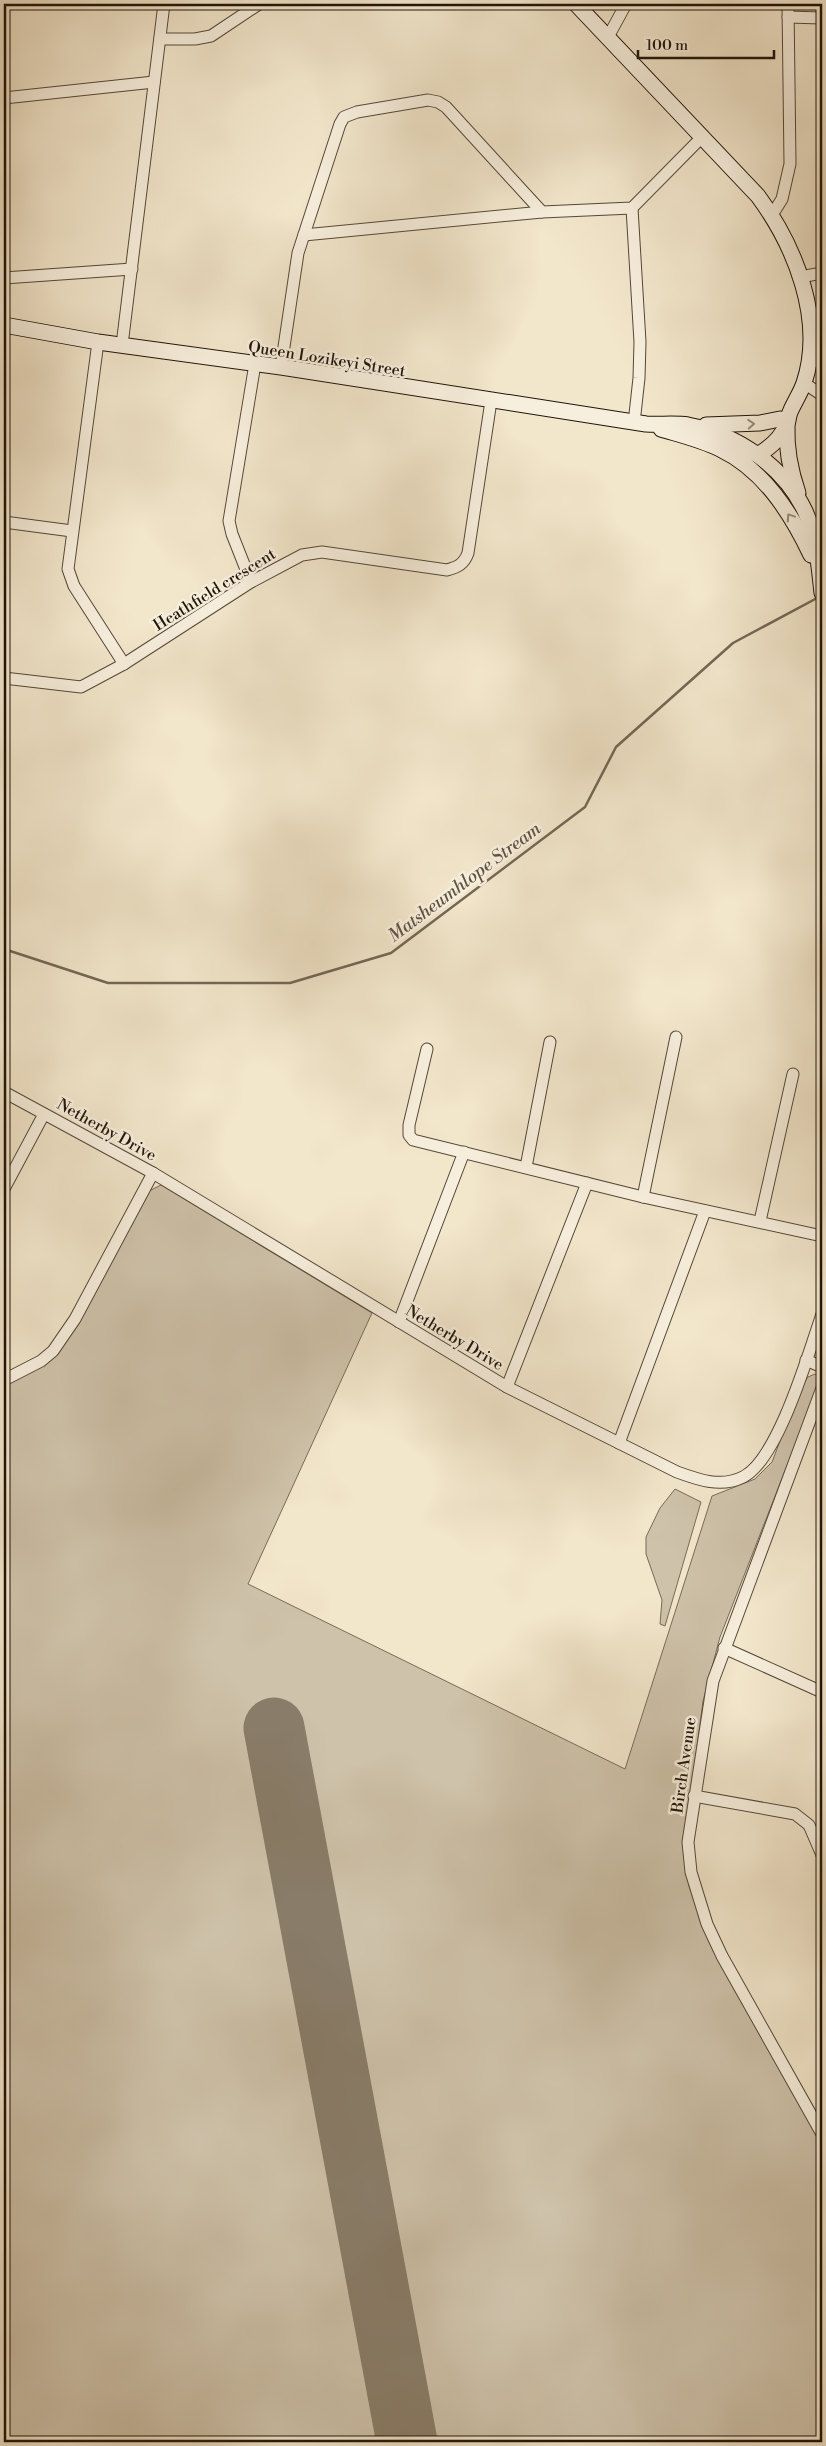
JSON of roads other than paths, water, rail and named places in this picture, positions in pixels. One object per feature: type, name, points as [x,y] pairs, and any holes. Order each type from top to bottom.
[{"type":"main road","points":[[576,4],[741,176],[772,215],[790,251],[800,277],[810,321],[810,348],[804,383],[774,444],[759,454],[721,449]]},
{"type":"main road","name":"Queen Lozikeyi Street","points":[[4,325],[98,342],[281,367],[640,424],[687,425],[716,432],[759,454],[785,482],[804,509],[817,550],[822,593]]},
{"type":"main road","points":[[687,425],[742,424],[786,418]]},
{"type":"main road","points":[[786,418],[786,447],[789,466],[804,509]]},
{"type":"main road","name":"Queen Lozikeyi Street","points":[[640,424],[721,449],[755,473],[798,528],[820,576]]},
{"type":"main road","points":[[759,454],[768,488]]},
{"type":"street","points":[[122,345],[164,4]]},
{"type":"street","points":[[160,39],[194,39],[211,36],[259,4]]},
{"type":"street","points":[[608,37],[626,4]]},
{"type":"street","points":[[772,215],[782,199],[790,164],[788,4]]},
{"type":"street","points":[[788,17],[822,18]]},
{"type":"street","points":[[4,98],[154,82]]},
{"type":"street","points":[[281,367],[295,272],[304,235],[340,124],[344,117],[357,112],[428,100],[438,102],[446,107],[542,212]]},
{"type":"street","points":[[304,235],[542,212],[632,208],[703,136]]},
{"type":"street","points":[[632,208],[640,342],[640,424]]},
{"type":"street","points":[[4,278],[132,269]]},
{"type":"street","points":[[800,277],[822,273]]},
{"type":"street","points":[[98,342],[68,569],[70,577],[124,664]]},
{"type":"street","points":[[251,582],[232,534],[229,521],[255,364]]},
{"type":"street","points":[[804,383],[822,395]]},
{"type":"street","name":"Heathfield crescent","points":[[4,678],[81,687],[124,664],[251,582],[311,553],[322,552],[447,570],[459,566],[465,561],[468,553],[490,401]]},
{"type":"street","points":[[4,522],[72,532]]},
{"type":"street","points":[[643,1197],[676,1037]]},
{"type":"street","points":[[526,1167],[550,1042]]},
{"type":"street","points":[[427,1049],[409,1125],[410,1138],[643,1197],[822,1236]]},
{"type":"street","points":[[760,1221],[793,1074]]},
{"type":"street","name":"Netherby Drive","points":[[4,1092],[154,1173],[507,1387],[677,1472],[700,1480],[722,1483],[742,1478],[758,1467],[769,1451],[780,1428],[822,1314]]},
{"type":"street","points":[[4,1189],[44,1114]]},
{"type":"street","points":[[399,1322],[464,1152]]},
{"type":"street","points":[[4,1380],[41,1361],[53,1351],[75,1319],[154,1173]]},
{"type":"street","points":[[507,1387],[587,1183]]},
{"type":"street","points":[[618,1443],[706,1210]]},
{"type":"street","points":[[806,1360],[822,1368]]},
{"type":"street","name":"Birch Avenue","points":[[822,1388],[724,1648],[710,1696],[694,1796],[688,1858],[707,1924],[722,1956],[822,2134]]},
{"type":"street","points":[[724,1648],[822,1692]]},
{"type":"street","points":[[694,1796],[795,1814],[809,1825],[822,1855]]},
{"type":"waterway","name":"Matsheumhlope Stream","points":[[4,949],[108,983],[290,983],[391,953],[585,807],[616,747],[733,643],[819,597]]}]
